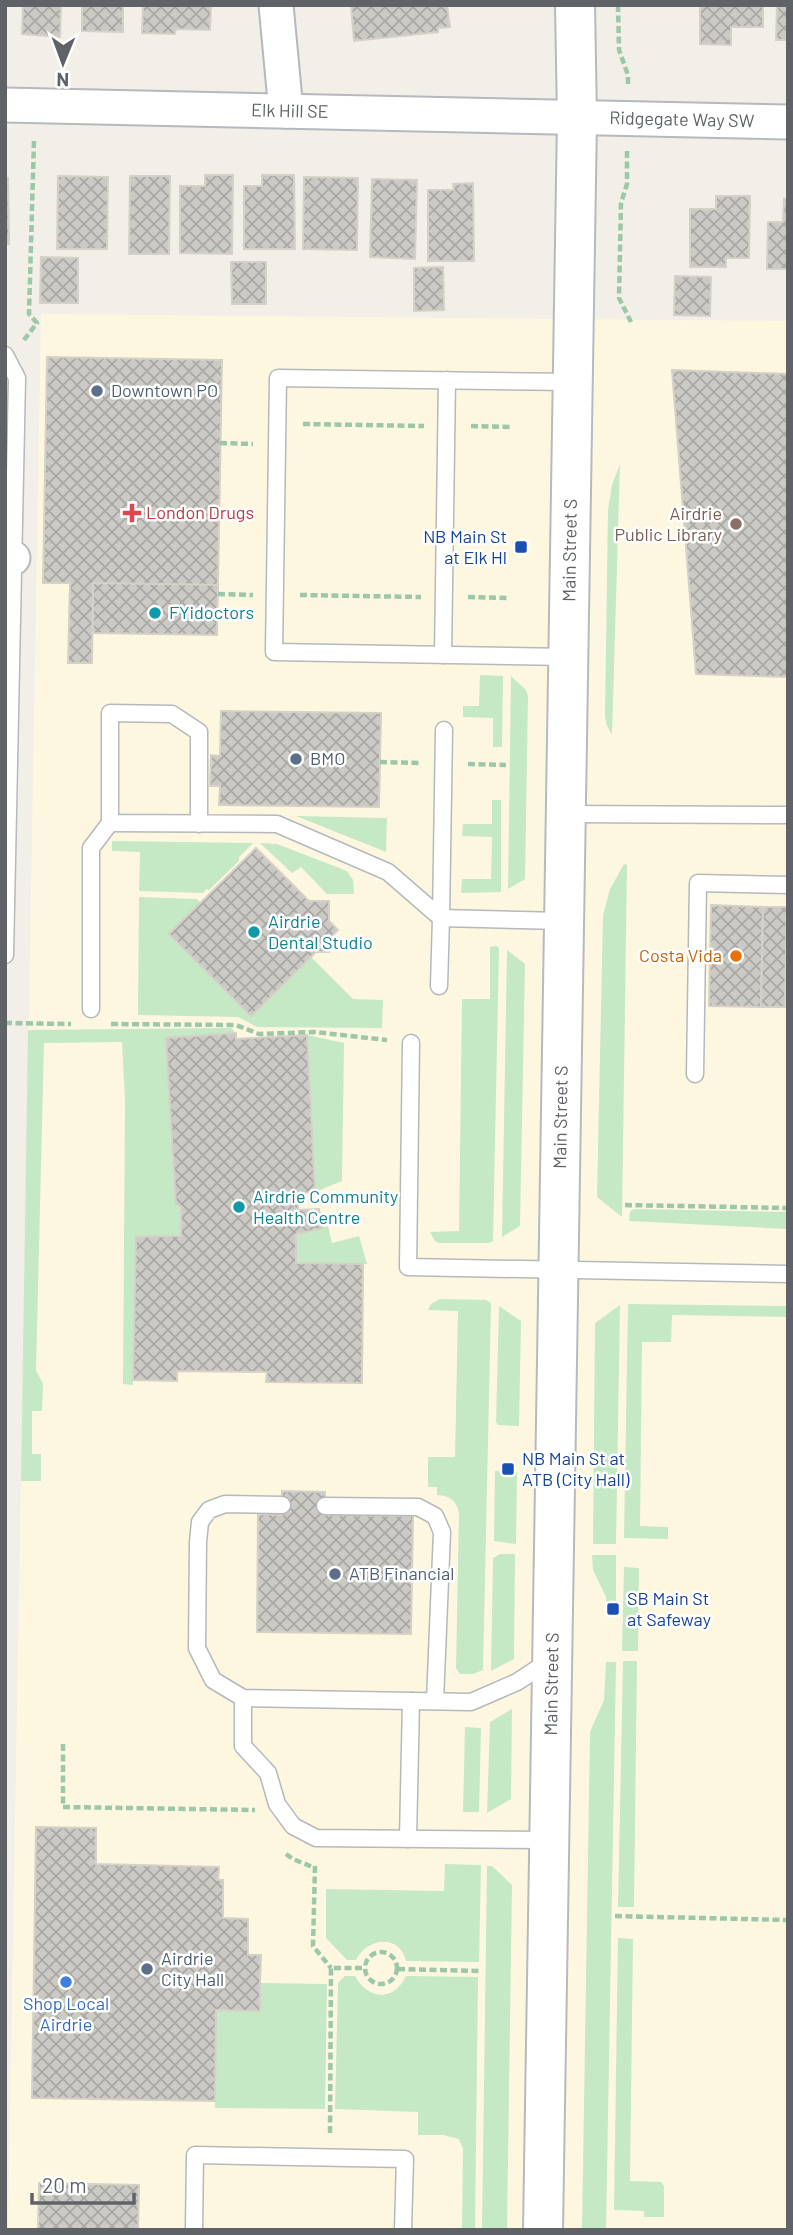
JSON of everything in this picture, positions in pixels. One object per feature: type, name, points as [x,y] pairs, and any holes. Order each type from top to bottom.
[{"type":"main road","name":"Main Street S","points":[[543,2230],[576,118],[575,5]]},
{"type":"street","points":[[276,5],[286,111]]},
{"type":"street","name":"Elk Hill SE","points":[[5,105],[576,118]]},
{"type":"street","name":"Ridgegate Way SW","points":[[576,118],[788,122]]},
{"type":"lane","points":[[5,955],[9,558],[17,377],[7,357]]},
{"type":"lane","points":[[568,657],[274,652],[277,436],[278,378],[572,382]]},
{"type":"lane","points":[[443,655],[447,380]]},
{"type":"lane","points":[[91,1009],[91,848],[110,822],[110,713],[172,714],[199,732],[199,824]]},
{"type":"lane","points":[[439,986],[444,730]]},
{"type":"lane","points":[[565,814],[788,815]]},
{"type":"lane","points":[[110,822],[276,824],[388,872],[441,918],[563,922]]},
{"type":"lane","points":[[695,1074],[698,883],[788,885]]},
{"type":"lane","points":[[411,1044],[408,1266],[788,1274]]},
{"type":"lane","points":[[282,1505],[225,1504],[209,1510],[201,1522],[198,1542],[197,1648],[213,1680],[243,1699],[471,1702],[517,1682],[551,1660]]},
{"type":"lane","points":[[325,1506],[418,1507],[435,1516],[442,1532],[435,1701]]},
{"type":"lane","points":[[243,1699],[243,1746],[268,1773],[277,1804],[293,1826],[316,1838],[548,1840]]},
{"type":"lane","points":[[408,1839],[411,1701]]},
{"type":"lane","points":[[194,2230],[195,2155],[405,2160],[403,2230]]},
{"type":"path","points":[[618,5],[619,50],[628,75],[627,184],[621,203],[619,298],[631,322]]},
{"type":"path","points":[[7,357],[37,323],[29,314],[34,135]]},
{"type":"path","points":[[220,443],[259,444],[302,424],[512,427]]},
{"type":"path","points":[[218,594],[509,598]]},
{"type":"path","points":[[5,1023],[73,1024]]},
{"type":"path","points":[[100,1024],[236,1025],[259,1034],[347,1034],[411,1044]]},
{"type":"path","points":[[625,1205],[788,1208]]},
{"type":"path","points":[[64,1744],[63,1807],[255,1810],[260,1822]]},
{"type":"path","points":[[316,1838],[313,1946],[331,1968],[329,2158]]},
{"type":"path","points":[[278,1847],[293,1859],[315,1868]]},
{"type":"path","points":[[615,1916],[788,1920]]},
{"type":"path","points":[[382,1951],[392,1955],[398,1969],[388,1983],[377,1984],[368,1978],[364,1968],[372,1954],[382,1951]]},
{"type":"path","points":[[331,1968],[364,1968]]},
{"type":"path","points":[[398,1969],[481,1971]]},
{"type":"shaded area","points":[[41,314],[788,321],[788,2230],[8,2230]]},
{"type":"green space","points":[[620,464],[612,735],[605,716],[608,510],[612,485]]},
{"type":"green space","points":[[480,675],[503,676],[502,747],[493,747],[493,718],[463,717],[463,706],[479,706]]},
{"type":"green space","points":[[511,676],[526,690],[528,696],[525,879],[508,889]]},
{"type":"green space","points":[[492,800],[501,800],[501,892],[461,893],[462,879],[491,879],[492,837],[462,836],[463,824],[492,824]]},
{"type":"green space","points":[[296,816],[387,818],[386,852]]},
{"type":"green space","points":[[112,841],[253,843],[239,857],[239,861],[203,893],[139,891],[140,852],[112,851]]},
{"type":"green space","points":[[260,843],[277,844],[347,871],[353,880],[354,894],[327,894],[301,867],[292,873]]},
{"type":"green space","points":[[624,864],[627,865],[622,1217],[597,1197],[603,915],[610,889]]},
{"type":"green space","points":[[139,897],[197,899],[201,903],[170,934],[251,1016],[311,957],[353,999],[383,1000],[382,1028],[257,1027],[238,1017],[138,1015]]},
{"type":"green space","points":[[490,947],[499,948],[493,1241],[439,1243],[430,1232],[459,1231],[462,999],[490,999]]},
{"type":"green space","points":[[507,950],[525,964],[520,1226],[502,1237]]},
{"type":"green space","points":[[231,1028],[236,1033],[167,1038],[181,1206],[181,1236],[136,1237],[133,1385],[123,1384],[125,1101],[122,1042],[44,1043],[36,1370],[43,1384],[42,1411],[32,1411],[32,1454],[41,1454],[41,1481],[21,1481],[28,1030]]},
{"type":"green space","points":[[307,1035],[344,1043],[342,1181],[315,1192]]},
{"type":"green space","points":[[634,1209],[788,1212],[788,1229],[629,1221],[630,1212]]},
{"type":"green space","points":[[328,1226],[332,1243],[359,1236],[367,1264],[296,1263],[296,1234]]},
{"type":"green space","points":[[440,1299],[486,1300],[491,1303],[483,1670],[473,1674],[460,1674],[456,1668],[458,1509],[452,1500],[437,1495],[437,1487],[428,1487],[428,1457],[455,1457],[458,1311],[428,1310],[431,1304]]},
{"type":"green space","points":[[628,1304],[788,1306],[788,1317],[672,1315],[671,1342],[642,1342],[640,1526],[668,1527],[668,1539],[624,1538]]},
{"type":"green space","points":[[620,1305],[616,1544],[593,1544],[595,1323]]},
{"type":"green space","points":[[499,1306],[521,1321],[519,1426],[498,1425],[496,1422]]},
{"type":"green space","points":[[495,1471],[517,1472],[516,1544],[494,1541]]},
{"type":"green space","points":[[500,1554],[515,1554],[514,1659],[491,1671],[493,1558]]},
{"type":"green space","points":[[592,1555],[616,1555],[616,1614],[607,1614],[606,1597],[593,1570]]},
{"type":"green space","points":[[624,1567],[639,1568],[638,1651],[622,1651]]},
{"type":"green space","points":[[623,1661],[637,1661],[634,1907],[618,1907]]},
{"type":"green space","points":[[606,1662],[616,1662],[606,2230],[582,2230],[590,1732],[604,1700]]},
{"type":"green space","points":[[512,1709],[511,1799],[487,1813],[490,1722]]},
{"type":"green space","points":[[465,1727],[481,1728],[479,1812],[463,1812]]},
{"type":"green space","points":[[445,1864],[481,1865],[479,1962],[406,1961],[397,1946],[382,1942],[367,1947],[356,1960],[347,1960],[326,1938],[326,1889],[444,1891]]},
{"type":"green space","points":[[487,1866],[492,1866],[512,1885],[507,2230],[482,2230]]},
{"type":"green space","points":[[618,1938],[633,1939],[630,2181],[661,2182],[664,2186],[664,2217],[644,2217],[644,2211],[614,2210]]},
{"type":"green space","points":[[345,1976],[355,1976],[367,1990],[381,1995],[395,1990],[406,1976],[478,1977],[475,2230],[462,2230],[463,2149],[459,2139],[443,2135],[418,2135],[418,2112],[335,2109],[338,1983]]},
{"type":"green space","points":[[260,1983],[327,1984],[325,2109],[215,2108],[216,2010],[260,2011]]},
{"type":"building","points":[[23,5],[61,5],[60,37],[22,34]]},
{"type":"building","points":[[82,5],[123,5],[123,32],[82,31]]},
{"type":"building","points":[[143,5],[211,5],[210,30],[176,29],[175,34],[142,33]]},
{"type":"building","points":[[351,5],[447,5],[450,27],[438,28],[438,32],[354,41]]},
{"type":"building","points":[[700,5],[763,5],[763,27],[731,27],[731,45],[700,44]]},
{"type":"building","points":[[777,5],[788,5],[788,40],[776,40]]},
{"type":"building","points":[[205,175],[233,175],[232,254],[180,253],[180,186],[205,186]]},
{"type":"building","points":[[262,175],[294,175],[295,249],[244,249],[244,186],[262,186]]},
{"type":"building","points":[[58,176],[108,177],[107,249],[57,249]]},
{"type":"building","points":[[130,176],[170,176],[169,254],[129,254]]},
{"type":"building","points":[[304,177],[358,178],[357,250],[303,249]]},
{"type":"building","points":[[5,178],[8,178],[9,244],[5,244]]},
{"type":"building","points":[[372,179],[417,180],[415,259],[370,257]]},
{"type":"building","points":[[473,183],[474,261],[428,261],[428,190],[454,190],[453,184]]},
{"type":"building","points":[[716,196],[750,196],[749,258],[726,258],[726,267],[690,267],[690,209],[716,209]]},
{"type":"building","points":[[784,199],[788,199],[788,269],[767,269],[768,222],[783,222]]},
{"type":"building","points":[[41,257],[78,258],[78,303],[40,303]]},
{"type":"building","points":[[231,262],[266,262],[266,304],[232,304]]},
{"type":"building","points":[[443,267],[444,310],[414,311],[414,268]]},
{"type":"building","points":[[675,276],[711,277],[710,316],[674,315]]},
{"type":"building","name":"London Drugs","points":[[47,357],[222,360],[218,585],[93,583],[92,663],[68,663],[70,583],[43,583]]},
{"type":"building","name":"Airdrie Public Library","points":[[672,370],[788,374],[788,677],[696,674]]},
{"type":"building","name":"FYidoctors","points":[[93,583],[218,585],[217,635],[93,633]]},
{"type":"building","name":"BMO","points":[[221,711],[381,713],[379,807],[219,805],[220,786],[210,786],[211,755],[220,756]]},
{"type":"building","name":"Airdrie Dental Studio","points":[[256,848],[309,901],[329,901],[329,921],[338,930],[328,940],[329,952],[316,952],[251,1016],[169,934]]},
{"type":"building","name":"Costa Vida","points":[[711,905],[763,907],[761,1007],[709,1006]]},
{"type":"building","points":[[763,907],[787,907],[785,1007],[761,1007]]},
{"type":"building","points":[[787,907],[788,1007],[785,1007]]},
{"type":"building","name":"Airdrie Community Health Centre","points":[[236,1033],[236,1039],[307,1035],[315,1192],[298,1193],[298,1210],[319,1209],[323,1228],[296,1234],[296,1263],[363,1264],[362,1383],[266,1382],[267,1372],[177,1371],[177,1381],[133,1380],[136,1237],[181,1236],[181,1206],[176,1205],[166,1038]]},
{"type":"building","name":"ATB Financial","points":[[282,1491],[325,1492],[325,1515],[413,1516],[411,1634],[257,1632],[258,1514],[282,1515]]},
{"type":"building","name":"Airdrie City Hall","points":[[36,1827],[96,1828],[96,1864],[219,1867],[218,1880],[223,1880],[223,1918],[248,1919],[248,1955],[261,1955],[260,2011],[216,2010],[215,2101],[32,2098]]},
{"type":"building","points":[[39,2183],[139,2185],[138,2230],[38,2230]]},
{"type":"place","name":"Downtown PO","points":[[97,391]]},
{"type":"place","name":"London Drugs","points":[[132,513]]},
{"type":"place","name":"Airdrie Public Library","points":[[736,524]]},
{"type":"place","name":"NB Main St at Elk Hl","points":[[521,547]]},
{"type":"place","name":"FYidoctors","points":[[155,613]]},
{"type":"place","name":"BMO","points":[[296,759]]},
{"type":"place","name":"Airdrie Dental Studio","points":[[254,932]]},
{"type":"place","name":"Costa Vida","points":[[736,956]]},
{"type":"place","name":"Airdrie Community Health Centre","points":[[239,1207]]},
{"type":"place","name":"NB Main St at ATB (City Hall)","points":[[508,1469]]},
{"type":"place","name":"ATB Financial","points":[[335,1574]]},
{"type":"place","name":"SB Main St at Safeway","points":[[613,1609]]},
{"type":"place","name":"Airdrie City Hall","points":[[147,1969]]},
{"type":"place","name":"Shop Local Airdrie","points":[[66,1982]]}]
